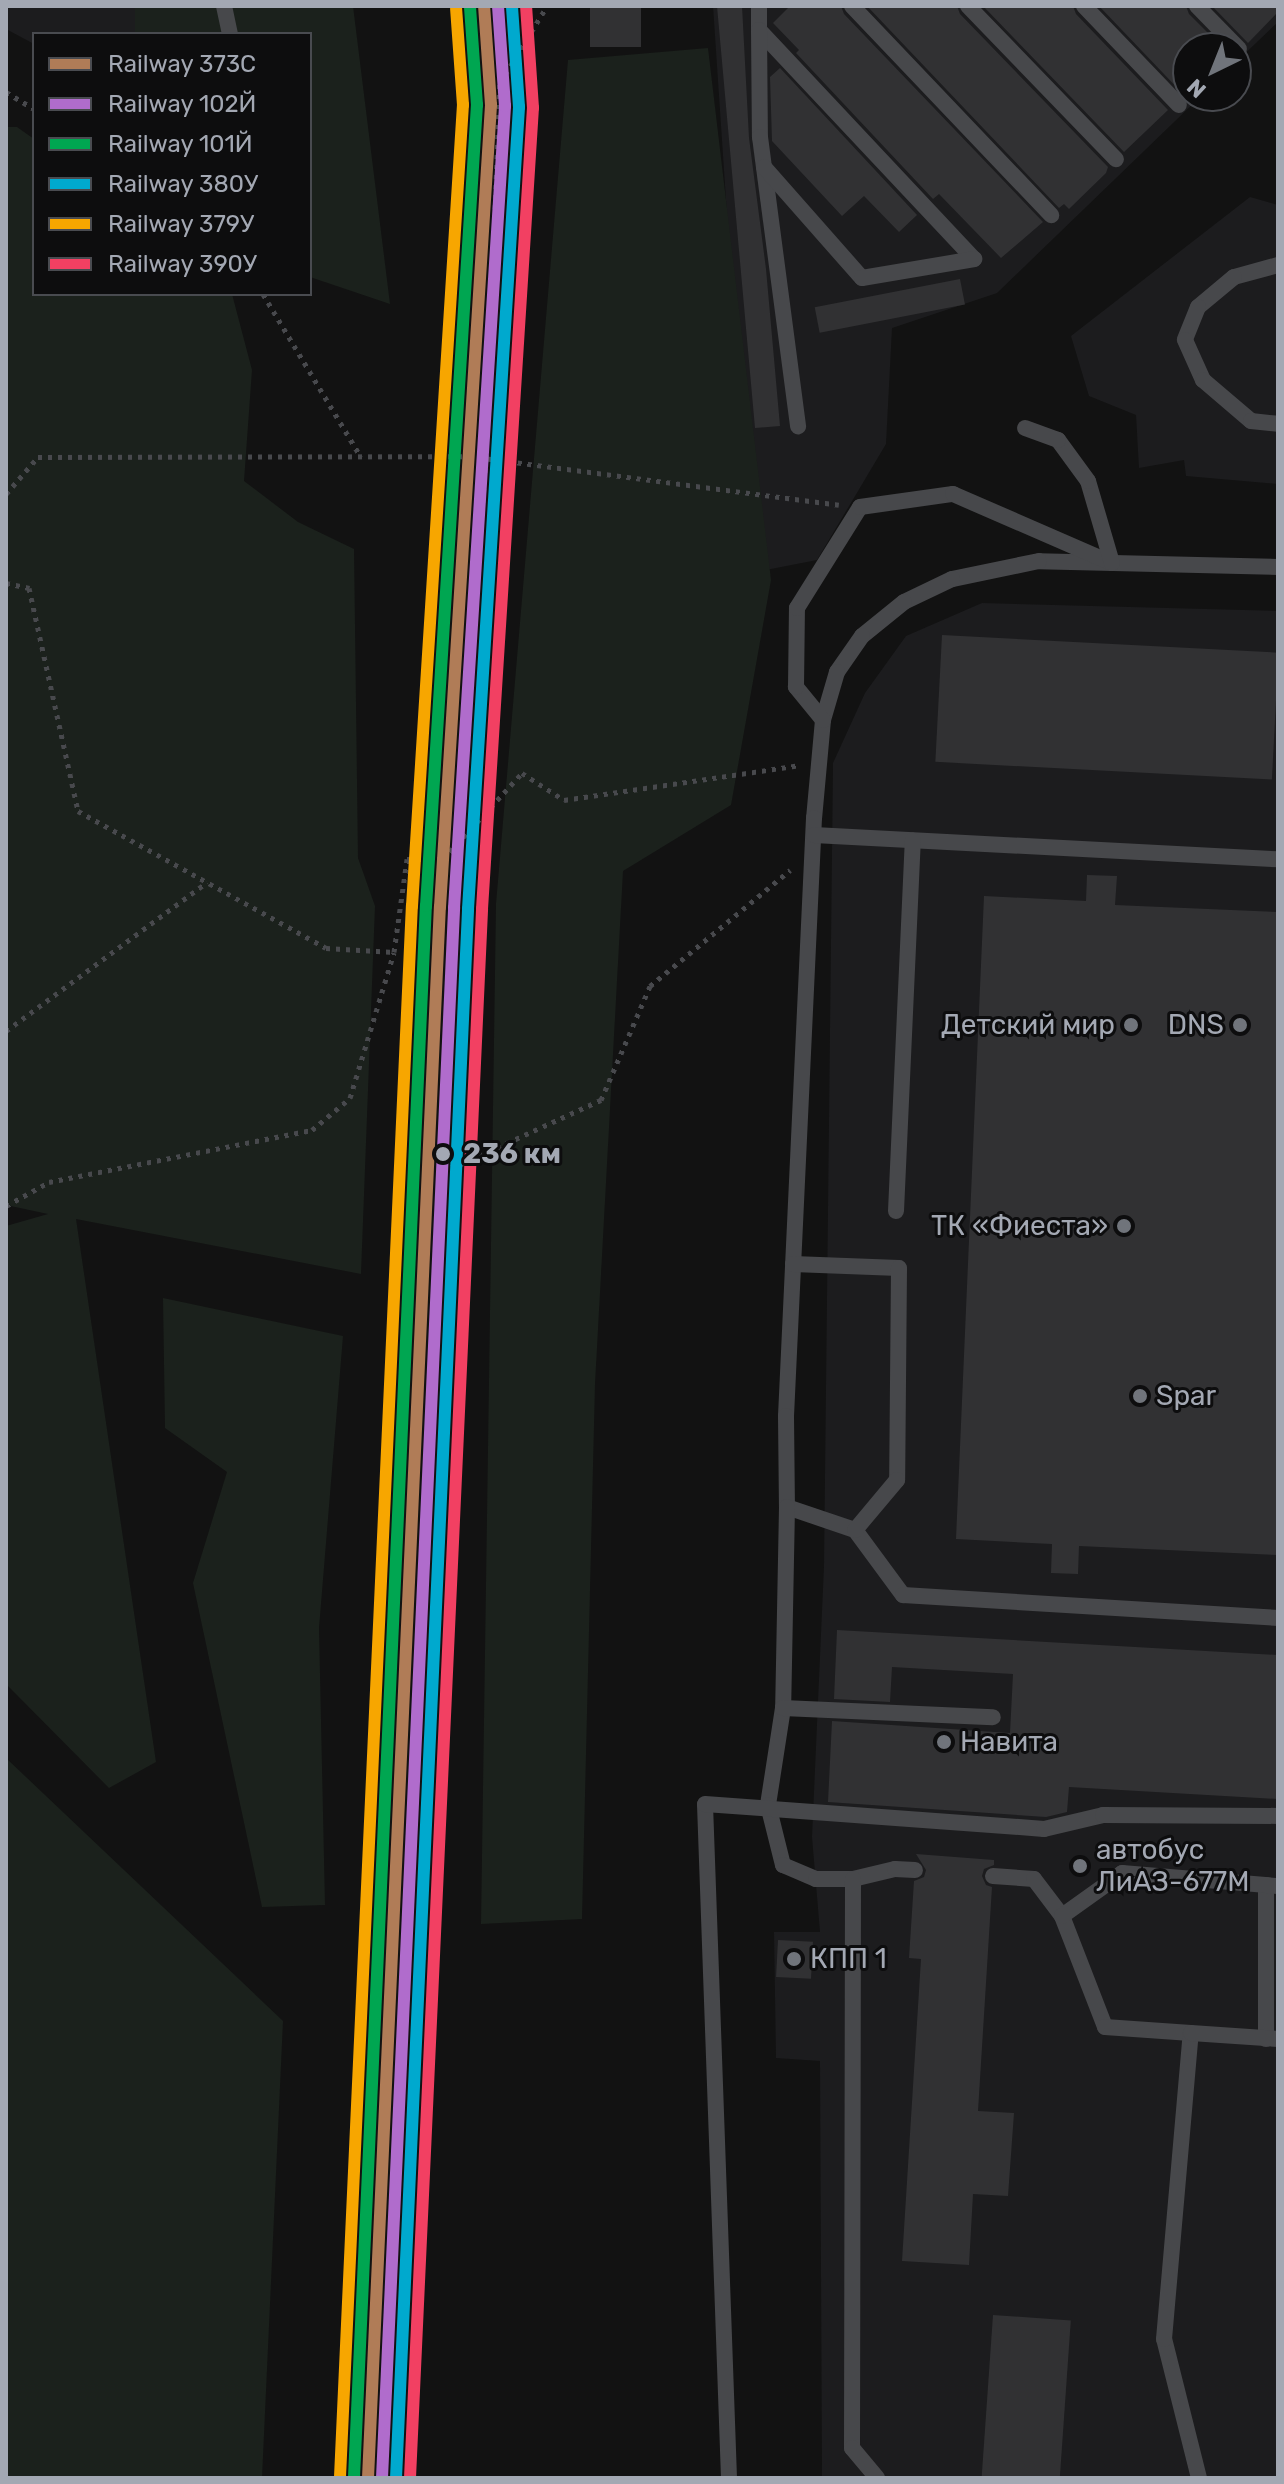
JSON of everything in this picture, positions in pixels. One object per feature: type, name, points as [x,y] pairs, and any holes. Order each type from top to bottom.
[{"type":"lane","points":[[224,6],[230,32]]},
{"type":"lane","points":[[759,6],[760,137],[798,427]]},
{"type":"lane","points":[[852,6],[1051,215]]},
{"type":"lane","points":[[968,6],[1116,159]]},
{"type":"lane","points":[[1084,6],[1172,98]]},
{"type":"lane","points":[[1197,6],[1222,32]]},
{"type":"lane","points":[[759,30],[974,259],[862,278],[764,167]]},
{"type":"lane","points":[[1278,265],[1234,277],[1198,307],[1185,340],[1203,380],[1251,421],[1278,424]]},
{"type":"lane","points":[[1025,428],[1058,440],[1088,481],[1112,563]]},
{"type":"lane","points":[[823,720],[796,687],[797,608],[860,507],[953,494],[1112,563]]},
{"type":"lane","points":[[915,1870],[895,1869],[853,1879],[816,1879],[783,1865],[768,1805],[783,1708],[786,1416],[814,835],[823,720],[837,672],[862,636],[904,602],[952,579],[1039,561],[1278,567]]},
{"type":"lane","points":[[814,835],[1278,859]]},
{"type":"lane","points":[[896,1211],[913,840]]},
{"type":"lane","points":[[793,1264],[899,1268],[897,1480],[855,1530]]},
{"type":"lane","points":[[787,1507],[855,1530],[903,1595],[1278,1618]]},
{"type":"lane","points":[[783,1708],[993,1717]]},
{"type":"lane","points":[[729,2478],[705,1804],[768,1805],[1044,1829],[1103,1815],[1278,1816]]},
{"type":"lane","points":[[993,1876],[1034,1879],[1062,1916],[1105,2027],[1272,2039],[1272,1886],[1122,1873],[1062,1916]]},
{"type":"lane","points":[[853,1879],[852,2448],[877,2478]]},
{"type":"lane","points":[[1191,2033],[1164,2339],[1199,2478]]},
{"type":"path","points":[[450,961],[486,458],[500,83],[547,6]]},
{"type":"path","points":[[6,92],[32,108]]},
{"type":"path","points":[[264,296],[361,458]]},
{"type":"path","points":[[6,494],[38,457],[486,458],[860,507]]},
{"type":"path","points":[[6,583],[29,588],[78,811],[326,948],[394,952]]},
{"type":"path","points":[[6,1206],[49,1182],[312,1130],[350,1098],[394,952],[407,859],[443,859],[522,773],[564,800],[819,762]]},
{"type":"path","points":[[441,1161],[461,1164],[601,1100],[650,986],[781,874],[813,859]]},
{"type":"path","points":[[6,1031],[207,882]]},
{"type":"shaded area","points":[[6,6],[154,6],[157,32],[32,32],[32,43],[6,29]]},
{"type":"shaded area","points":[[135,6],[353,6],[390,304],[312,278],[312,32],[135,32]]},
{"type":"shaded area","points":[[713,6],[1278,6],[1278,22],[1252,47],[1252,32],[1172,32],[1172,112],[1184,112],[997,293],[892,328],[886,444],[817,560],[751,573]]},
{"type":"shaded area","points":[[708,48],[771,580],[731,805],[623,871],[595,1384],[582,1919],[481,1924],[496,904],[568,60]]},
{"type":"shaded area","points":[[6,127],[17,127],[32,138],[32,296],[233,296],[252,370],[244,481],[298,522],[354,549],[358,858],[375,906],[361,1274],[76,1219],[156,1762],[109,1788],[6,1684],[6,1226],[48,1214],[6,1205]]},
{"type":"shaded area","points":[[1250,197],[1278,205],[1278,484],[1186,476],[1184,460],[1139,468],[1136,415],[1089,396],[1071,336]]},
{"type":"shaded area","points":[[982,603],[1278,611],[1278,2478],[822,2478],[820,2061],[776,2058],[774,1932],[820,1932],[812,1837],[824,1566],[833,763],[865,693],[906,636]]},
{"type":"shaded area","points":[[163,1298],[343,1336],[319,1628],[325,1905],[262,1907],[193,1583],[227,1472],[165,1428]]},
{"type":"shaded area","points":[[6,1758],[283,2021],[262,2478],[6,2478]]},
{"type":"building","points":[[590,6],[641,6],[641,47],[590,47]]},
{"type":"building","points":[[717,6],[742,6],[749,138],[766,269],[780,426],[755,428]]},
{"type":"building","points":[[790,6],[841,6],[844,14],[1043,222],[1001,258],[939,194],[933,199],[796,53],[799,50],[773,23]]},
{"type":"building","points":[[867,6],[957,6],[960,14],[1108,167],[1106,173],[1069,209],[1064,204],[1059,208]]},
{"type":"building","points":[[983,6],[1073,6],[1076,14],[1168,110],[1124,152]]},
{"type":"building","points":[[1099,6],[1186,6],[1189,14],[1207,32],[1172,32],[1172,82]]},
{"type":"building","points":[[1212,6],[1278,6],[1278,12],[1252,39],[1252,32],[1237,32]]},
{"type":"building","points":[[780,68],[917,215],[899,232],[864,196],[842,216],[772,141],[770,77]]},
{"type":"building","points":[[960,279],[965,305],[820,333],[815,307]]},
{"type":"building","points":[[942,635],[1278,653],[1272,779],[935,762]]},
{"type":"building","name":"ТК «Фиеста»","points":[[1087,875],[1117,876],[1115,905],[1278,912],[1278,1555],[1079,1546],[1078,1574],[1051,1573],[1052,1544],[956,1539],[984,896],[1086,901]]},
{"type":"building","points":[[837,1630],[1278,1655],[1278,1799],[1069,1787],[1067,1812],[1046,1817],[828,1802],[832,1721],[1010,1733],[1013,1674],[892,1667],[890,1702],[834,1699]]},
{"type":"building","points":[[916,1854],[994,1860],[994,1865],[984,1869],[982,1876],[986,1885],[992,1887],[978,2111],[1014,2113],[1008,2196],[973,2194],[969,2265],[902,2261],[921,1959],[909,1958],[914,1881],[924,1877],[926,1870]]},
{"type":"building","name":"КПП 1","points":[[778,1940],[813,1942],[811,1979],[776,1977]]},
{"type":"building","points":[[993,2315],[1071,2320],[1060,2478],[982,2478]]},
{"type":"rail line","name":"373C","points":[[368,2478],[440,907],[491,105],[484,6]]},
{"type":"rail line","name":"102Й","points":[[382,2478],[454,908],[505,106],[498,6]]},
{"type":"rail line","name":"380У","points":[[396,2478],[468,909],[519,107],[512,6]]},
{"type":"rail line","name":"390У","points":[[410,2478],[482,909],[533,108],[526,6]]},
{"type":"rail line","name":"101Й","points":[[354,2477],[426,906],[477,105],[470,7]]},
{"type":"rail line","name":"379У","points":[[340,2477],[412,906],[463,105],[456,8]]},
{"type":"place","name":"Детский мир","points":[[1131,1025]]},
{"type":"place","name":"DNS","points":[[1240,1025]]},
{"type":"place","name":"236 км","points":[[443,1154]]},
{"type":"place","name":"ТК «Фиеста»","points":[[1124,1226]]},
{"type":"place","name":"Spar","points":[[1140,1396]]},
{"type":"place","name":"Навита","points":[[944,1742]]},
{"type":"place","name":"автобус ЛиАЗ-677М","points":[[1080,1866]]},
{"type":"place","name":"КПП 1","points":[[794,1959]]}]
